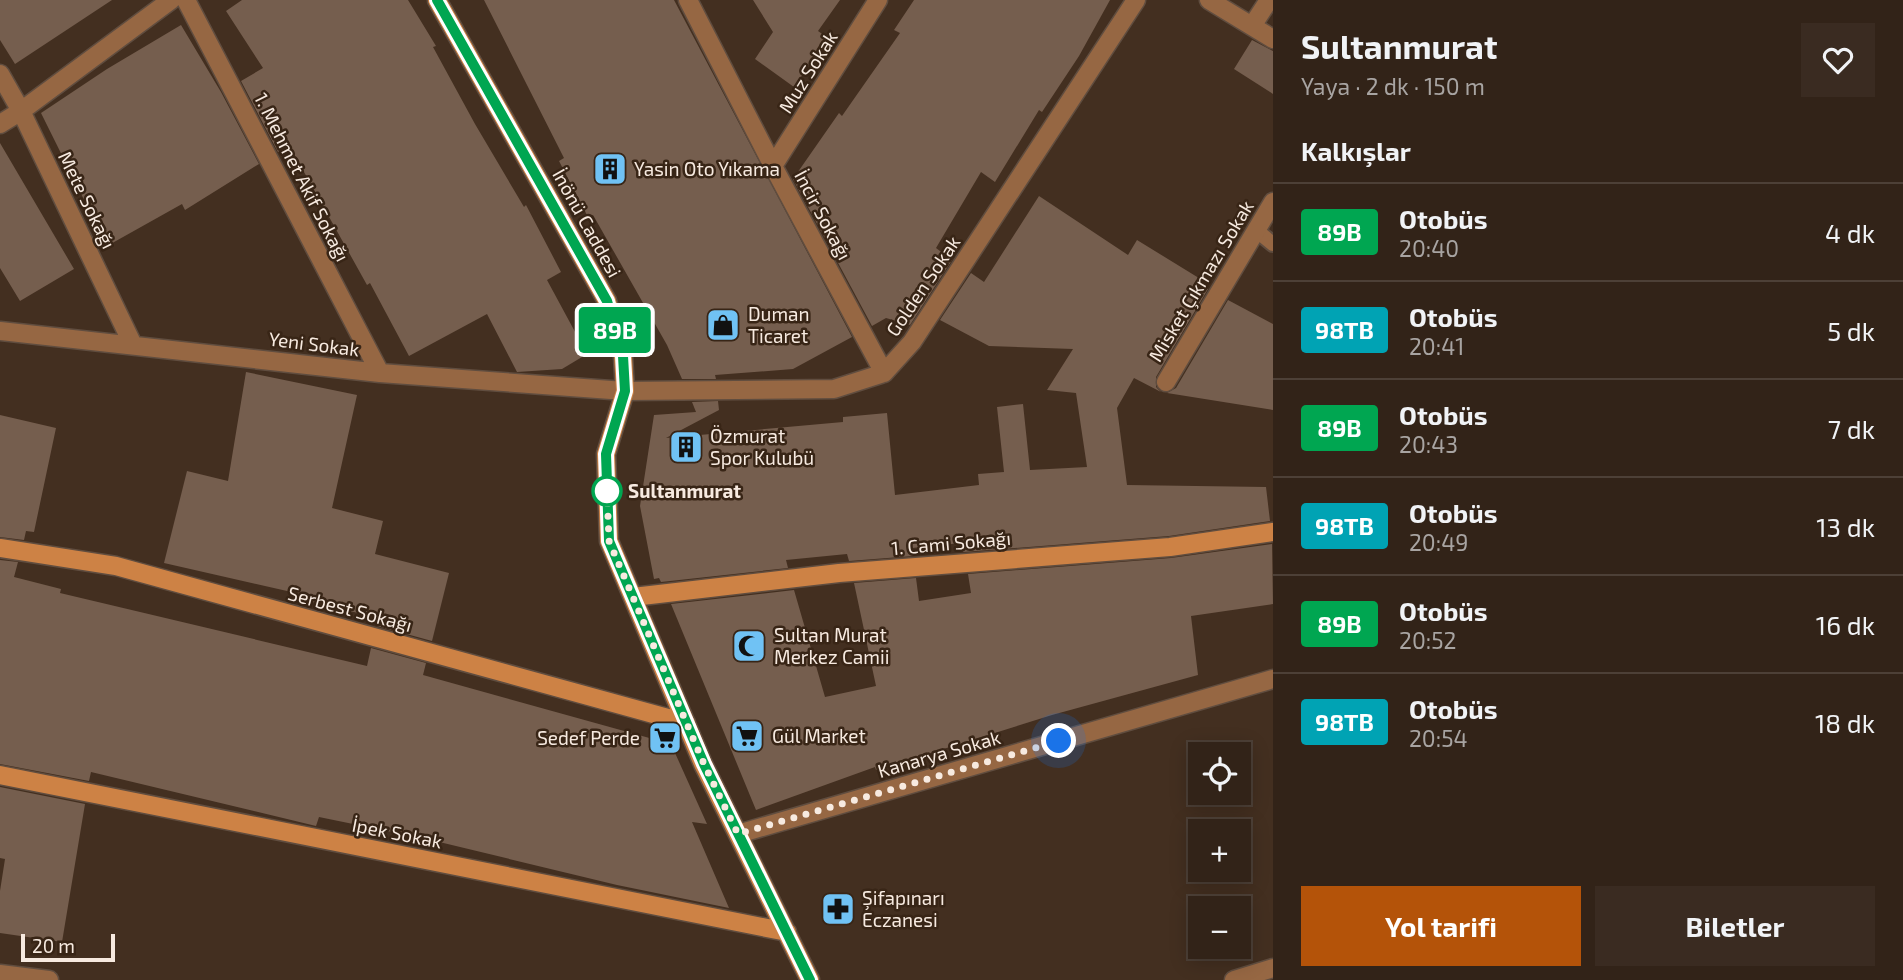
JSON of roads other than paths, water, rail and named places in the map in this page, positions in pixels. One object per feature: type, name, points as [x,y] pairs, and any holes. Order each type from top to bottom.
[{"type":"street","points":[[0,124],[171,0]]},
{"type":"street","name":"1. Mehmet Akif Sokağı","points":[[186,0],[380,373]]},
{"type":"street","name":"İnönü Caddesi","points":[[437,0],[607,301],[623,356],[625,391],[606,454],[609,541],[686,723],[810,980]]},
{"type":"street","name":"İncir Sokağı","points":[[689,0],[773,166],[884,373]]},
{"type":"street","name":"Muz Sokak","points":[[773,166],[878,0]]},
{"type":"street","name":"Golden Sokak","points":[[884,373],[912,342],[1136,0]]},
{"type":"street","points":[[1209,0],[1273,39]]},
{"type":"street","points":[[1252,26],[1269,0]]},
{"type":"street","name":"Mete Sokağı","points":[[0,75],[21,111],[133,345]]},
{"type":"street","name":"Misket Çıkmazı Sokak","points":[[1166,382],[1273,202]]},
{"type":"street","name":"Yeni Sokak","points":[[0,331],[380,373],[625,391]]},
{"type":"street","points":[[625,391],[834,389],[884,373]]},
{"type":"street","name":"1. Cami Sokağı","points":[[633,597],[839,573],[1170,547],[1273,532]]},
{"type":"street","name":"Serbest Sokağı","points":[[0,548],[116,566],[686,723]]},
{"type":"street","name":"Kanarya Sokak","points":[[738,834],[1273,679]]},
{"type":"street","name":"İpek Sokak","points":[[0,775],[787,932]]},
{"type":"street","points":[[1234,980],[1273,968]]},
{"type":"street","points":[[0,974],[49,980]]},
{"type":"lane","points":[[1256,230],[1273,244]]},
{"type":"place","name":"Yasin Oto Yıkama","points":[[610,169]]},
{"type":"place","name":"Duman Ticaret","points":[[723,325]]},
{"type":"place","name":"Özmurat Spor Kulubü","points":[[686,447]]},
{"type":"place","name":"Sultanmurat","points":[[607,491]]},
{"type":"place","name":"Sultan Murat Merkez Camii","points":[[749,646]]},
{"type":"place","name":"Gül Market","points":[[747,736]]},
{"type":"place","name":"Sedef Perde","points":[[665,738]]},
{"type":"place","name":"Şifapınarı Eczanesi","points":[[838,909]]}]
